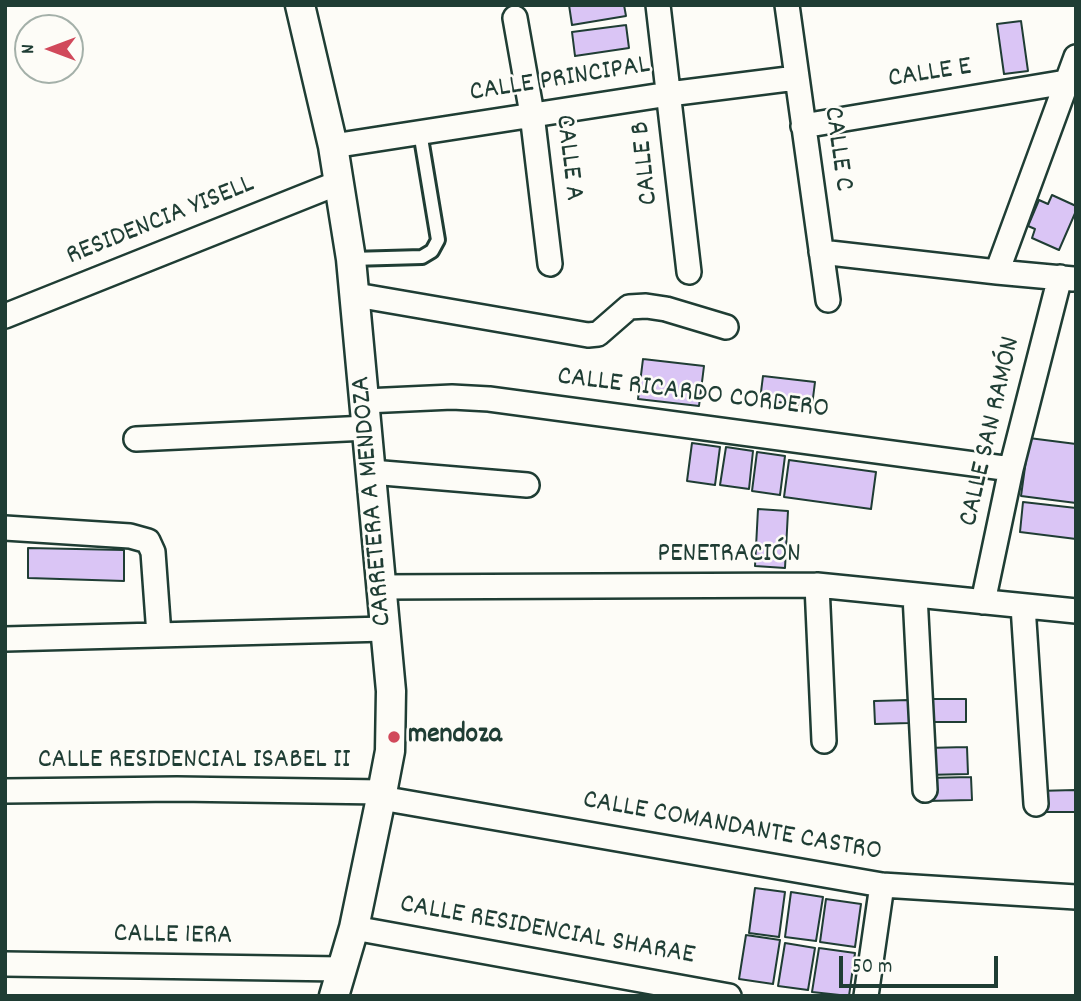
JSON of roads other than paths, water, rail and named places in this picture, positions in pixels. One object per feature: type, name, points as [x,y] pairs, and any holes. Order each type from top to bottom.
[{"type":"street","name":"CARRETERA A MENDOZA","points":[[300,5],[333,146],[356,295],[391,691],[390,751],[382,795],[354,928],[334,996]]},
{"type":"street","name":"CALLE B","points":[[658,5],[689,272]]},
{"type":"street","name":"CALLE C","points":[[786,5],[828,300]]},
{"type":"street","name":"CALLE A","points":[[515,18],[532,114],[550,264]]},
{"type":"street","points":[[997,272],[1076,57]]},
{"type":"street","name":"CALLE PRINCIPAL","points":[[333,146],[532,114],[796,78]]},
{"type":"street","name":"CALLE E","points":[[803,126],[1066,82]]},
{"type":"street","name":"RESIDENCIA YISELL","points":[[5,316],[338,183]]},
{"type":"street","points":[[821,252],[1068,278]]},
{"type":"street","name":"CALLE SAN RAMÓN","points":[[984,602],[1011,469],[1068,278]]},
{"type":"street","points":[[356,295],[588,335],[598,334],[629,307],[666,309],[726,327]]},
{"type":"street","name":"CALLE RICARDO CORDERO","points":[[136,439],[366,414],[452,397],[489,399],[1011,469]]},
{"type":"street","points":[[371,472],[527,485]]},
{"type":"street","points":[[5,528],[136,536],[148,541],[153,552],[159,635]]},
{"type":"street","points":[[817,585],[824,741]]},
{"type":"street","name":"PENETRACIÓN","points":[[380,587],[817,585],[1076,611]]},
{"type":"street","points":[[915,595],[925,790]]},
{"type":"street","points":[[1023,606],[1036,804]]},
{"type":"street","points":[[5,639],[385,629]]},
{"type":"street","name":"CALLE RESIDENCIAL ISABEL II","points":[[5,791],[177,789],[382,795]]},
{"type":"street","name":"CALLE COMANDANTE CASTRO","points":[[382,795],[882,885],[1076,897]]},
{"type":"street","points":[[866,996],[882,885]]},
{"type":"street","name":"CALLE RESIDENCIAL SHARAE","points":[[354,928],[729,996]]},
{"type":"street","name":"CALLE 1ERA","points":[[5,964],[341,969]]},
{"type":"lane","points":[[351,259],[422,257],[432,251],[438,240],[419,132]]},
{"type":"place","name":"mendoza","points":[[394,737]]}]
